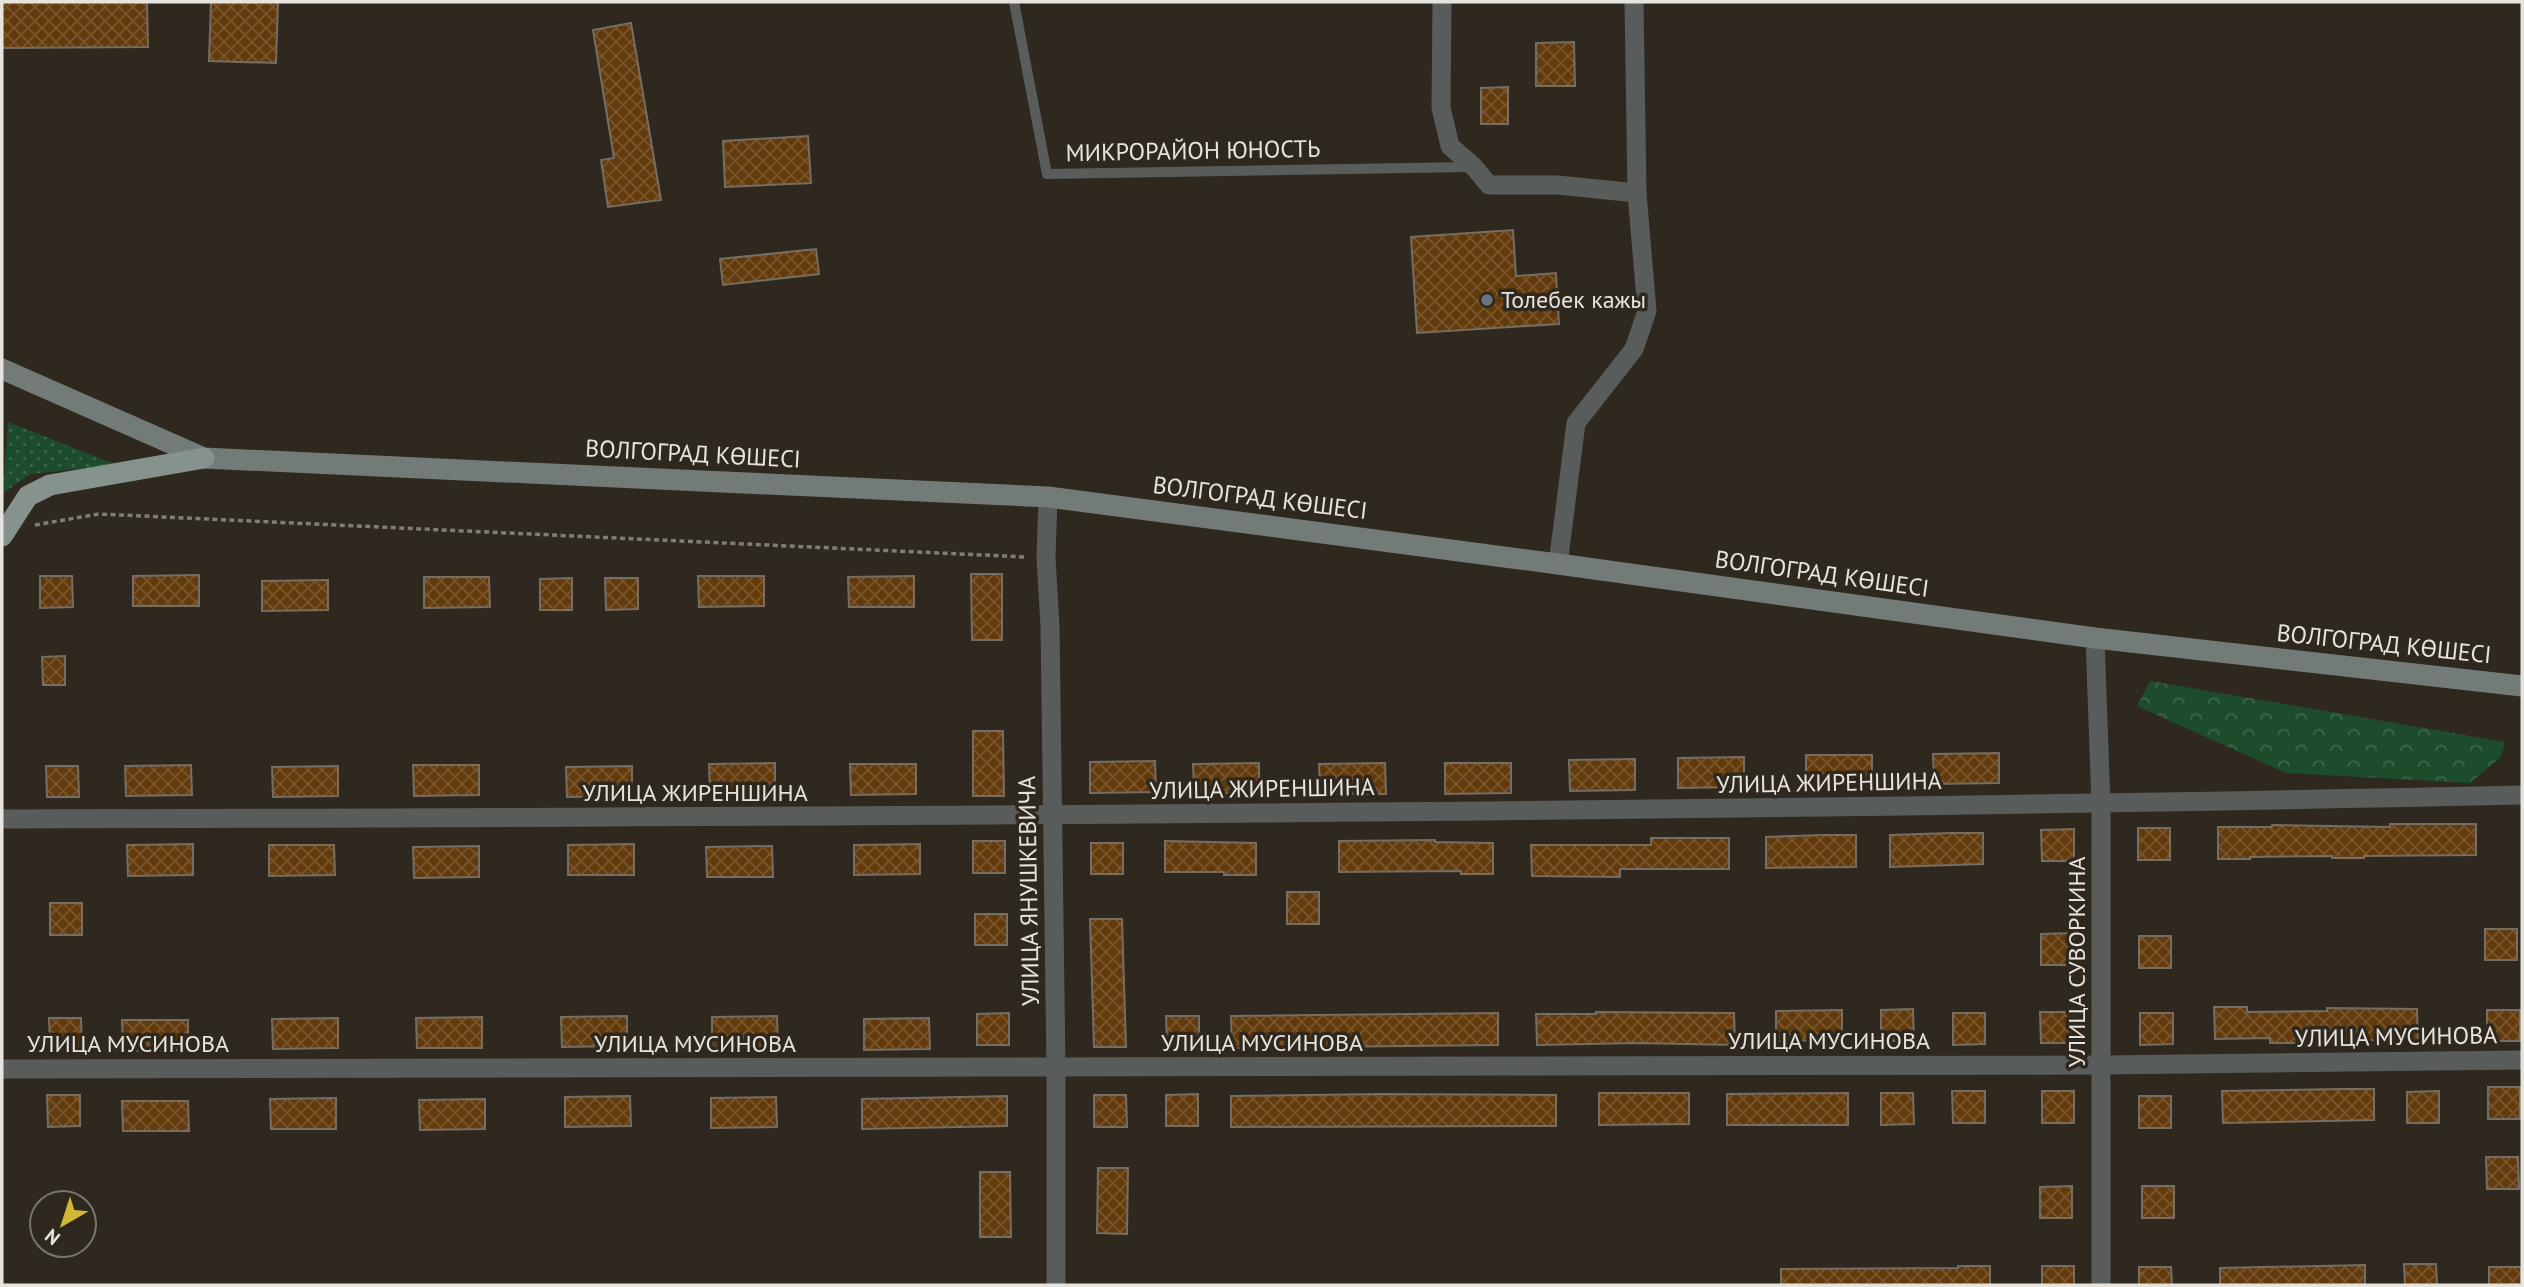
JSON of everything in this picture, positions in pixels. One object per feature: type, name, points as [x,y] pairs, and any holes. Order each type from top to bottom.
[{"type":"main road","name":"ВОЛГОГРАД КӨШЕСІ","points":[[2,369],[204,458],[1048,497],[2095,638],[2522,686]]},
{"type":"main road","points":[[3,533],[27,496],[50,485],[204,458]]},
{"type":"street","points":[[1441,2],[1441,108],[1450,146],[1474,167],[1489,185],[1557,185],[1637,193]]},
{"type":"street","points":[[1558,564],[1576,423],[1634,349],[1647,311],[1637,193],[1634,2]]},
{"type":"street","name":"УЛИЦА ЯНУШКЕВИЧА","points":[[1048,497],[1046,558],[1050,626],[1056,1285]]},
{"type":"street","name":"УЛИЦА СУВОРКИНА","points":[[2095,638],[2101,804],[2101,1285]]},
{"type":"street","name":"УЛИЦА ЖИРЕНШИНА","points":[[2,819],[1052,816],[2101,804],[2522,795]]},
{"type":"street","name":"УЛИЦА МУСИНОВА","points":[[2,1069],[2102,1065],[2522,1060]]},
{"type":"lane","name":"МИКРОРАЙОН ЮНОСТЬ","points":[[1014,2],[1047,174],[1474,167]]},
{"type":"path","points":[[3,533],[99,514],[1046,558]]},
{"type":"green space","points":[[8,422],[117,465],[31,474],[3,493]]},
{"type":"green space","points":[[2150,681],[2505,742],[2501,757],[2470,783],[2286,773],[2137,706]]},
{"type":"building","points":[[2,2],[147,2],[148,47],[2,48]]},
{"type":"building","points":[[211,2],[278,2],[276,63],[209,61]]},
{"type":"building","points":[[631,23],[661,200],[608,207],[601,160],[614,158],[593,30]]},
{"type":"building","points":[[1574,42],[1575,86],[1536,86],[1536,43]]},
{"type":"building","points":[[1508,87],[1508,124],[1481,124],[1481,88]]},
{"type":"building","points":[[808,136],[811,183],[725,187],[723,141]]},
{"type":"building","name":"Толебек кажы","points":[[1513,230],[1516,276],[1556,273],[1559,324],[1417,333],[1411,237]]},
{"type":"building","points":[[816,249],[819,274],[723,285],[720,259]]},
{"type":"building","points":[[971,574],[1002,574],[1002,640],[972,640]]},
{"type":"building","points":[[199,575],[199,606],[133,606],[133,576]]},
{"type":"building","points":[[40,576],[72,576],[73,607],[40,608]]},
{"type":"building","points":[[698,576],[764,576],[764,606],[699,607]]},
{"type":"building","points":[[914,576],[914,607],[849,607],[848,577]]},
{"type":"building","points":[[424,577],[489,577],[490,607],[424,608]]},
{"type":"building","points":[[572,578],[572,610],[540,610],[540,579]]},
{"type":"building","points":[[605,578],[638,578],[638,609],[606,610]]},
{"type":"building","points":[[328,580],[328,610],[262,611],[262,581]]},
{"type":"building","points":[[65,656],[65,685],[43,685],[42,657]]},
{"type":"building","points":[[973,731],[1003,731],[1004,796],[973,796]]},
{"type":"building","points":[[1999,753],[1999,783],[1934,784],[1933,754]]},
{"type":"building","points":[[1806,755],[1872,755],[1872,785],[1806,786]]},
{"type":"building","points":[[1744,757],[1744,787],[1678,788],[1678,758]]},
{"type":"building","points":[[1635,759],[1635,790],[1570,791],[1569,760]]},
{"type":"building","points":[[1155,761],[1156,792],[1090,793],[1090,762]]},
{"type":"building","points":[[775,763],[775,793],[710,794],[709,764]]},
{"type":"building","points":[[1259,763],[1259,793],[1194,794],[1193,764]]},
{"type":"building","points":[[1385,763],[1386,794],[1320,794],[1319,764]]},
{"type":"building","points":[[1445,763],[1511,763],[1511,793],[1445,794]]},
{"type":"building","points":[[850,764],[916,764],[916,794],[851,795]]},
{"type":"building","points":[[191,765],[192,795],[126,796],[125,766]]},
{"type":"building","points":[[413,765],[479,765],[479,795],[414,796]]},
{"type":"building","points":[[46,766],[78,766],[79,797],[47,797]]},
{"type":"building","points":[[338,766],[338,796],[273,797],[272,767]]},
{"type":"building","points":[[632,766],[632,796],[567,797],[566,767]]},
{"type":"building","points":[[2390,824],[2476,824],[2476,855],[2218,859],[2218,827],[2390,827]]},
{"type":"building","points":[[2138,828],[2170,828],[2170,860],[2138,860]]},
{"type":"building","points":[[2074,829],[2074,861],[2042,861],[2041,830]]},
{"type":"building","points":[[1983,833],[1983,864],[1890,867],[1890,835]]},
{"type":"building","points":[[1856,835],[1856,867],[1766,868],[1766,837]]},
{"type":"building","points":[[1651,838],[1729,838],[1729,869],[1620,869],[1620,877],[1532,876],[1531,845],[1651,845]]},
{"type":"building","points":[[1435,840],[1493,843],[1493,874],[1461,874],[1461,871],[1339,872],[1339,841]]},
{"type":"building","points":[[973,841],[1005,841],[1005,873],[973,873]]},
{"type":"building","points":[[1165,841],[1256,843],[1256,875],[1165,872]]},
{"type":"building","points":[[1091,843],[1123,843],[1123,874],[1091,874]]},
{"type":"building","points":[[193,844],[193,875],[128,876],[127,845]]},
{"type":"building","points":[[634,844],[634,875],[568,875],[568,845]]},
{"type":"building","points":[[920,844],[920,874],[854,875],[854,845]]},
{"type":"building","points":[[269,845],[334,845],[335,875],[269,876]]},
{"type":"building","points":[[479,846],[479,877],[414,878],[413,847]]},
{"type":"building","points":[[772,846],[773,877],[707,877],[706,847]]},
{"type":"building","points":[[1287,892],[1319,892],[1319,924],[1287,924]]},
{"type":"building","points":[[50,903],[82,903],[82,935],[50,935]]},
{"type":"building","points":[[975,914],[1007,914],[1007,945],[975,945]]},
{"type":"building","points":[[1090,919],[1122,919],[1126,1047],[1094,1047]]},
{"type":"building","points":[[2485,929],[2517,929],[2517,960],[2485,960]]},
{"type":"building","points":[[2074,933],[2074,965],[2041,965],[2041,934]]},
{"type":"building","points":[[2139,936],[2171,936],[2171,968],[2139,968]]},
{"type":"building","points":[[2214,1007],[2247,1007],[2247,1012],[2327,1011],[2327,1008],[2417,1009],[2418,1041],[2302,1039],[2302,1043],[2270,1043],[2270,1038],[2215,1039]]},
{"type":"building","points":[[1913,1009],[1914,1041],[1881,1041],[1881,1010]]},
{"type":"building","points":[[1842,1010],[1842,1040],[1776,1041],[1776,1011]]},
{"type":"building","points":[[2487,1010],[2520,1010],[2520,1041],[2487,1041]]},
{"type":"building","points":[[2040,1012],[2073,1012],[2073,1043],[2041,1043]]},
{"type":"building","points":[[1009,1013],[1009,1045],[977,1045],[977,1014]]},
{"type":"building","points":[[1498,1013],[1498,1045],[1232,1048],[1231,1016]]},
{"type":"building","points":[[1734,1013],[1735,1045],[1537,1045],[1536,1014]]},
{"type":"building","points":[[1953,1013],[1985,1013],[1985,1044],[1953,1045]]},
{"type":"building","points":[[2140,1013],[2173,1013],[2173,1044],[2140,1045]]},
{"type":"building","points":[[627,1016],[627,1046],[562,1047],[561,1017]]},
{"type":"building","points":[[777,1016],[778,1046],[712,1047],[712,1017]]},
{"type":"building","points":[[1166,1016],[1199,1016],[1199,1047],[1167,1047]]},
{"type":"building","points":[[482,1017],[482,1048],[417,1048],[416,1018]]},
{"type":"building","points":[[49,1018],[81,1018],[82,1049],[50,1049]]},
{"type":"building","points":[[338,1018],[338,1048],[273,1049],[272,1019]]},
{"type":"building","points":[[929,1018],[930,1049],[864,1050],[864,1019]]},
{"type":"building","points":[[122,1020],[188,1020],[188,1050],[123,1051]]},
{"type":"building","points":[[2488,1087],[2520,1087],[2520,1119],[2488,1119]]},
{"type":"building","points":[[2374,1089],[2374,1120],[2223,1123],[2222,1091]]},
{"type":"building","points":[[1952,1091],[1985,1091],[1985,1123],[1953,1123]]},
{"type":"building","points":[[2042,1091],[2074,1091],[2074,1123],[2042,1123]]},
{"type":"building","points":[[2439,1091],[2439,1123],[2407,1123],[2407,1092]]},
{"type":"building","points":[[1599,1093],[1689,1093],[1689,1124],[1599,1125]]},
{"type":"building","points":[[1848,1093],[1848,1125],[1727,1125],[1727,1094]]},
{"type":"building","points":[[1881,1093],[1913,1093],[1914,1124],[1881,1125]]},
{"type":"building","points":[[1198,1094],[1198,1126],[1166,1126],[1166,1095]]},
{"type":"building","points":[[47,1095],[80,1095],[80,1126],[48,1127]]},
{"type":"building","points":[[1094,1095],[1126,1095],[1127,1127],[1094,1127]]},
{"type":"building","points":[[1556,1095],[1556,1126],[1231,1127],[1231,1096]]},
{"type":"building","points":[[630,1096],[631,1126],[565,1127],[565,1097]]},
{"type":"building","points":[[1007,1096],[1007,1126],[862,1129],[862,1099]]},
{"type":"building","points":[[2139,1096],[2171,1096],[2171,1128],[2139,1128]]},
{"type":"building","points":[[776,1097],[777,1127],[711,1128],[711,1098]]},
{"type":"building","points":[[336,1098],[336,1129],[271,1129],[270,1099]]},
{"type":"building","points":[[485,1099],[485,1129],[420,1130],[419,1100]]},
{"type":"building","points":[[122,1101],[188,1101],[189,1131],[123,1131]]},
{"type":"building","points":[[2486,1157],[2518,1157],[2519,1189],[2487,1189]]},
{"type":"building","points":[[1098,1168],[1128,1168],[1127,1234],[1097,1233]]},
{"type":"building","points":[[980,1172],[1010,1172],[1011,1237],[980,1237]]},
{"type":"building","points":[[2072,1186],[2072,1218],[2040,1218],[2040,1187]]},
{"type":"building","points":[[2142,1186],[2174,1186],[2174,1218],[2142,1218]]},
{"type":"building","points":[[2404,1264],[2436,1264],[2437,1285],[2405,1285]]},
{"type":"building","points":[[2365,1265],[2365,1285],[2220,1285],[2220,1268]]},
{"type":"building","points":[[1990,1266],[1990,1285],[1781,1285],[1781,1269]]},
{"type":"building","points":[[2042,1266],[2074,1266],[2074,1285],[2042,1285]]},
{"type":"building","points":[[2139,1267],[2171,1267],[2172,1285],[2139,1285]]},
{"type":"building","points":[[2489,1267],[2521,1267],[2521,1285],[2489,1285]]},
{"type":"place","name":"Толебек кажы","points":[[1487,300]]}]
